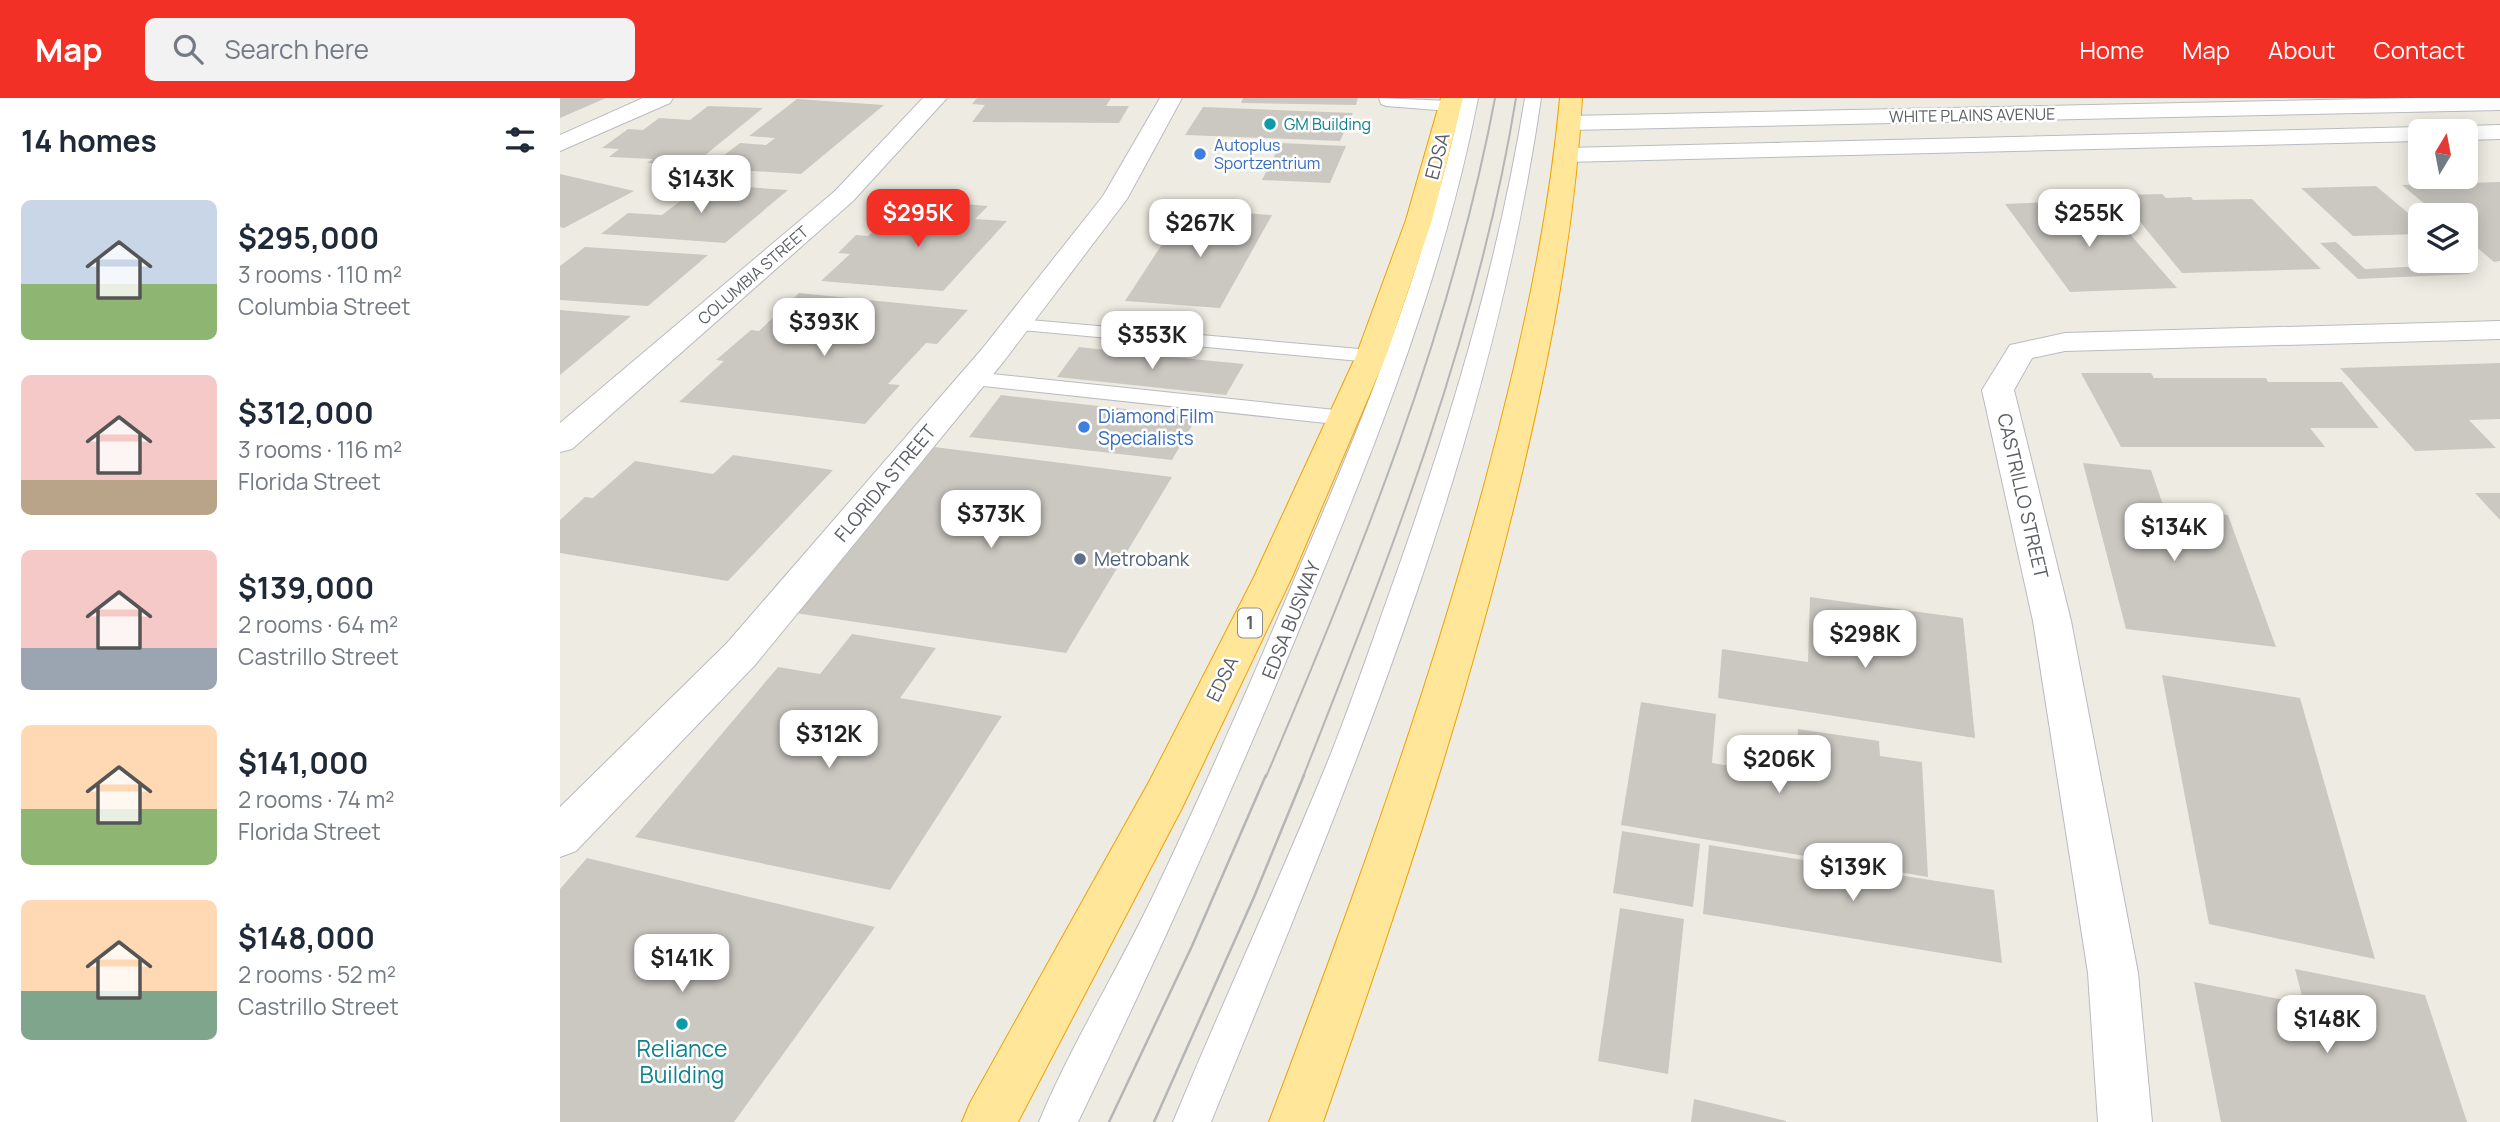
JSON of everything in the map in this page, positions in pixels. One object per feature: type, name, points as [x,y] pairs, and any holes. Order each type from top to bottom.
[{"type":"highway","points":[[1296,1122],[1353,966],[1443,693],[1498,499],[1533,355],[1568,139],[1571,98]]},
{"type":"highway","name":"EDSA","points":[[989,1122],[1166,794],[1273,577],[1371,356],[1457,101]]},
{"type":"street","points":[[560,144],[662,98]]},
{"type":"street","name":"COLUMBIA STREET","points":[[560,441],[844,196],[936,98]]},
{"type":"street","name":"FLORIDA STREET","points":[[560,837],[741,654],[1018,325],[1114,199],[1171,98]]},
{"type":"street","name":"WHITE PLAINS AVENUE","points":[[1568,139],[2500,103]]},
{"type":"street","points":[[2478,133],[2500,132]]},
{"type":"street","name":"WHITE PLAINS AVENUE","points":[[1568,139],[2408,134]]},
{"type":"street","name":"CASTRILLO STREET","points":[[2125,1122],[2113,973],[2052,621],[1998,390],[2021,351],[2065,342],[2500,330]]},
{"type":"lane","points":[[1387,98],[1386,101],[1457,101]]},
{"type":"lane","points":[[1192,1122],[1364,704],[1469,395],[1499,285],[1519,188],[1533,98]]},
{"type":"lane","name":"EDSA BUSWAY","points":[[1058,1122],[1177,880],[1261,692],[1343,492],[1425,281],[1450,196],[1457,101]]},
{"type":"lane","points":[[1018,325],[1156,346],[1371,356]]},
{"type":"lane","points":[[973,379],[1128,390],[1345,418]]},
{"type":"building","points":[[560,98],[606,98],[560,118]]},
{"type":"building","points":[[977,98],[1111,98],[1106,106],[1129,106],[1119,123],[972,122],[985,105],[972,104]]},
{"type":"building","points":[[1243,98],[1358,98],[1356,105],[1241,103]]},
{"type":"building","points":[[797,99],[884,105],[801,174],[707,168],[740,143],[766,145],[775,138],[749,136]]},
{"type":"building","points":[[708,106],[763,108],[693,165],[647,163],[653,159],[609,157],[619,149],[602,148],[628,129],[643,130],[659,118],[690,120]]},
{"type":"building","name":"GM Building","points":[[1203,107],[1353,113],[1340,141],[1185,135]]},
{"type":"building","points":[[1281,143],[1346,146],[1330,183],[1262,180]]},
{"type":"building","points":[[560,174],[634,191],[564,228],[560,227]]},
{"type":"building","points":[[2500,182],[2500,261],[2494,262],[2478,248],[2478,203],[2424,203],[2402,185],[2408,185],[2408,189],[2478,189],[2478,183]]},
{"type":"building","points":[[703,184],[788,190],[725,243],[601,234],[628,213],[662,215]]},
{"type":"building","points":[[2376,186],[2408,213],[2408,234],[2353,236],[2301,188]]},
{"type":"building","points":[[2162,194],[2166,198],[2191,197],[2193,200],[2252,199],[2321,269],[2182,273],[2118,195]]},
{"type":"building","points":[[929,201],[988,206],[975,219],[1007,221],[943,291],[821,281],[850,254],[838,253],[856,235],[868,236],[879,226],[902,227]]},
{"type":"building","points":[[2051,202],[2057,210],[2096,208],[2105,218],[2116,218],[2177,288],[2070,292],[2005,204]]},
{"type":"building","points":[[1185,209],[1272,215],[1220,308],[1125,301]]},
{"type":"building","points":[[2336,242],[2365,269],[2408,267],[2408,273],[2470,274],[2358,279],[2320,243]]},
{"type":"building","points":[[585,247],[708,255],[648,306],[560,300],[560,266]]},
{"type":"building","points":[[799,293],[968,310],[937,344],[926,343],[888,384],[900,385],[865,424],[679,402],[724,361],[716,360],[751,330],[759,331]]},
{"type":"building","points":[[560,310],[631,316],[560,375]]},
{"type":"building","points":[[1079,347],[1244,364],[1226,395],[1057,377]]},
{"type":"building","points":[[2500,363],[2500,419],[2469,420],[2496,448],[2415,451],[2340,368]]},
{"type":"building","points":[[2081,373],[2151,373],[2154,378],[2266,378],[2268,382],[2342,382],[2379,428],[2310,428],[2325,447],[2121,447]]},
{"type":"building","name":"Diamond Film Specialists","points":[[1001,395],[1197,417],[1172,460],[969,437]]},
{"type":"building","points":[[934,447],[1172,477],[1066,653],[795,613]]},
{"type":"building","points":[[733,455],[833,470],[728,581],[560,553],[560,520],[585,497],[593,498],[635,461],[713,474]]},
{"type":"building","points":[[2083,463],[2151,470],[2164,508],[2228,515],[2276,647],[2126,629]]},
{"type":"building","points":[[2475,493],[2500,493],[2500,520]]},
{"type":"building","points":[[1810,597],[1963,618],[1975,738],[1718,698],[1722,649],[1808,662]]},
{"type":"building","points":[[852,634],[936,648],[900,698],[1002,716],[890,890],[635,837],[778,667],[820,674]]},
{"type":"building","points":[[2162,675],[2300,698],[2375,959],[2209,924]]},
{"type":"building","points":[[1641,702],[1716,714],[1712,763],[1796,777],[1798,729],[1879,741],[1880,756],[1922,762],[1928,877],[1621,825]]},
{"type":"building","points":[[1622,831],[1700,844],[1693,907],[1613,893]]},
{"type":"building","points":[[1709,845],[1994,890],[2002,963],[1703,914]]},
{"type":"building","name":"Reliance Building","points":[[587,858],[875,927],[734,1122],[560,1122],[560,889]]},
{"type":"building","points":[[1620,908],[1684,919],[1668,1074],[1598,1061]]},
{"type":"building","points":[[2295,969],[2425,995],[2467,1122],[2221,1122],[2194,982],[2304,1004]]},
{"type":"building","points":[[1694,1099],[1786,1121],[1786,1122],[1691,1122]]},
{"type":"tram line","points":[[1266,777],[1368,527],[1428,358],[1454,272],[1495,98]]},
{"type":"tram line","points":[[1303,777],[1399,527],[1455,358],[1500,186],[1516,98]]},
{"type":"tram line","points":[[1109,1122],[1192,946],[1266,775]]},
{"type":"tram line","points":[[1154,1122],[1254,897],[1304,775]]},
{"type":"place","name":"GM Building","points":[[1270,124]]},
{"type":"place","name":"Autoplus Sportzentrium","points":[[1200,154]]},
{"type":"place","name":"Diamond Film Specialists","points":[[1084,427]]},
{"type":"place","name":"Metrobank","points":[[1080,559]]},
{"type":"place","name":"Reliance Building","points":[[682,1024]]}]
